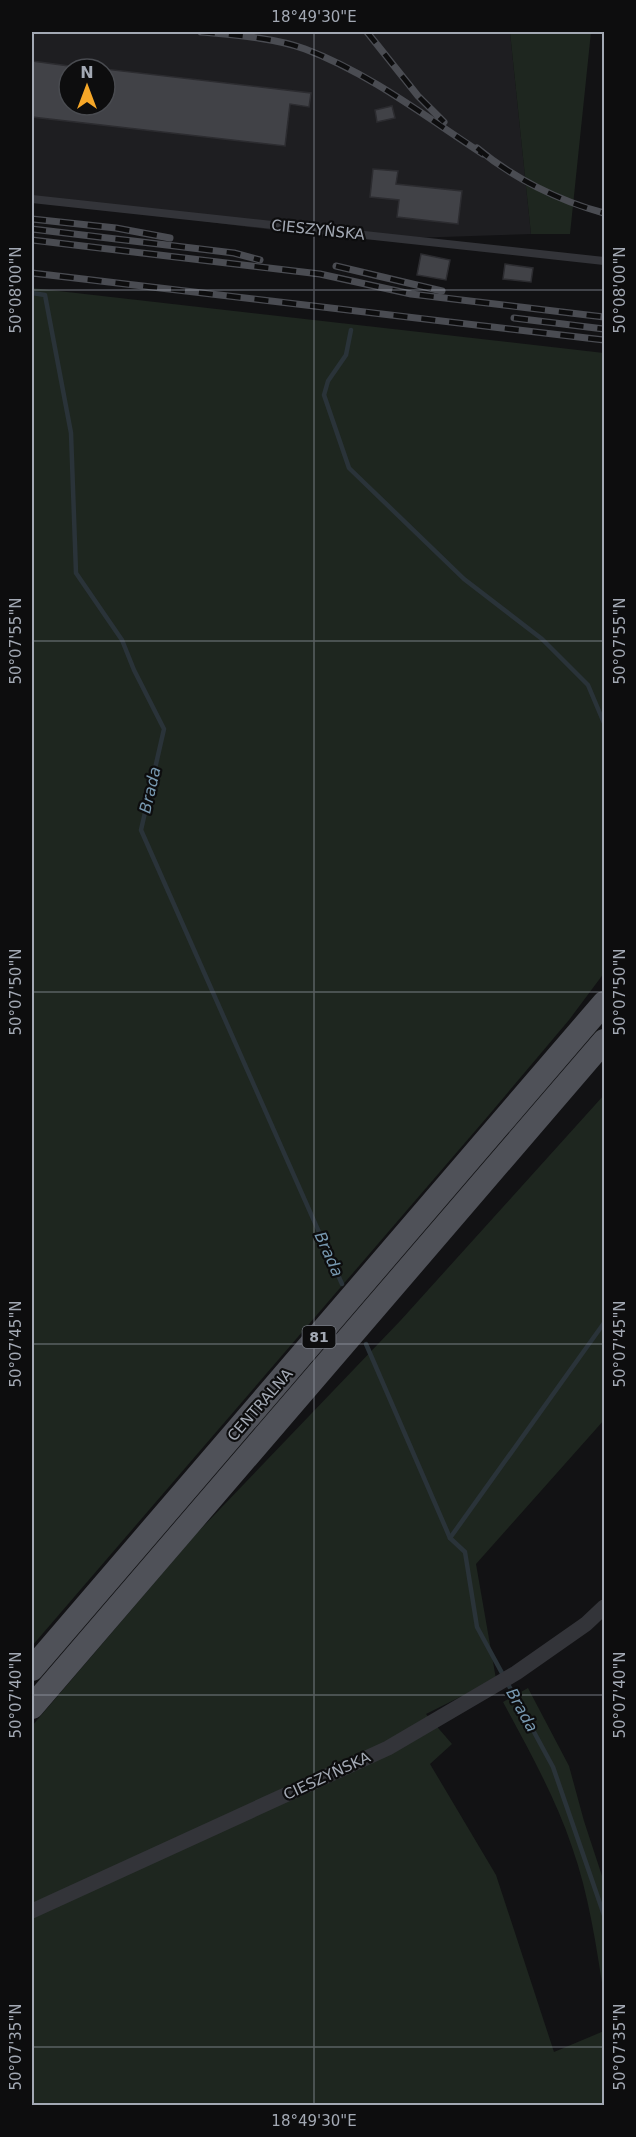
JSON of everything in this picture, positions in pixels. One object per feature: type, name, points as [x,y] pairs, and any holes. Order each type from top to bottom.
[{"type":"main road","name":"CENTRALNA","points":[[32,1669],[604,1003]]},
{"type":"main road","name":"CENTRALNA","points":[[32,1707],[604,1041]]},
{"type":"street","name":"CIESZYŃSKA","points":[[32,1911],[388,1748],[516,1673],[586,1624],[604,1607]]},
{"type":"lane","name":"CIESZYŃSKA","points":[[32,199],[604,261]]},
{"type":"shaded area","points":[[32,32],[510,32],[531,234],[350,240],[32,199]]},
{"type":"shaded area","points":[[510,32],[591,32],[570,234],[531,234]]},
{"type":"shaded area","points":[[32,288],[604,353],[604,973],[569,1020],[488,1116],[32,1646]]},
{"type":"shaded area","points":[[604,1095],[604,1420],[476,1564],[496,1679],[426,1714],[452,1744],[430,1764],[496,1875],[554,2052],[604,2031],[604,2105],[32,2106],[32,1726],[197,1533],[401,1320]]},
{"type":"shaded area","points":[[528,1688],[569,1766],[604,1882],[604,1995],[587,1902],[572,1847],[549,1791],[503,1702]]},
{"type":"building","points":[[32,61],[57,64],[57,117],[117,117],[117,70],[311,93],[309,107],[290,104],[285,146],[32,117]]},
{"type":"building","points":[[392,106],[395,118],[377,122],[375,110]]},
{"type":"building","points":[[373,169],[398,171],[396,184],[462,191],[458,224],[397,217],[399,200],[370,197]]},
{"type":"building","points":[[421,254],[450,260],[446,280],[417,275]]},
{"type":"building","points":[[505,264],[533,268],[531,282],[503,279]]},
{"type":"waterway","name":"Brada","points":[[32,293],[45,295],[71,433],[76,573],[122,640],[134,670],[164,729],[141,830],[342,1284]]},
{"type":"waterway","points":[[351,330],[346,355],[328,381],[324,395],[349,468],[464,579],[542,639],[588,685],[604,723]]},
{"type":"waterway","points":[[450,1538],[604,1323]]},
{"type":"waterway","name":"Brada","points":[[366,1344],[450,1538],[465,1552],[477,1627],[553,1767],[604,1915]]},
{"type":"railway","points":[[201,32],[281,42],[329,59],[397,97],[483,154]]},
{"type":"railway","points":[[367,32],[418,96],[444,122]]},
{"type":"railway","points":[[477,148],[521,179],[570,202],[604,213]]},
{"type":"railway","points":[[32,219],[116,228],[170,238]]},
{"type":"railway","points":[[32,229],[234,253],[260,260]]},
{"type":"railway","points":[[32,240],[320,274],[411,294],[604,317]]},
{"type":"railway","points":[[336,266],[442,291]]},
{"type":"railway","points":[[32,273],[604,340]]},
{"type":"railway","points":[[514,318],[604,329]]}]
